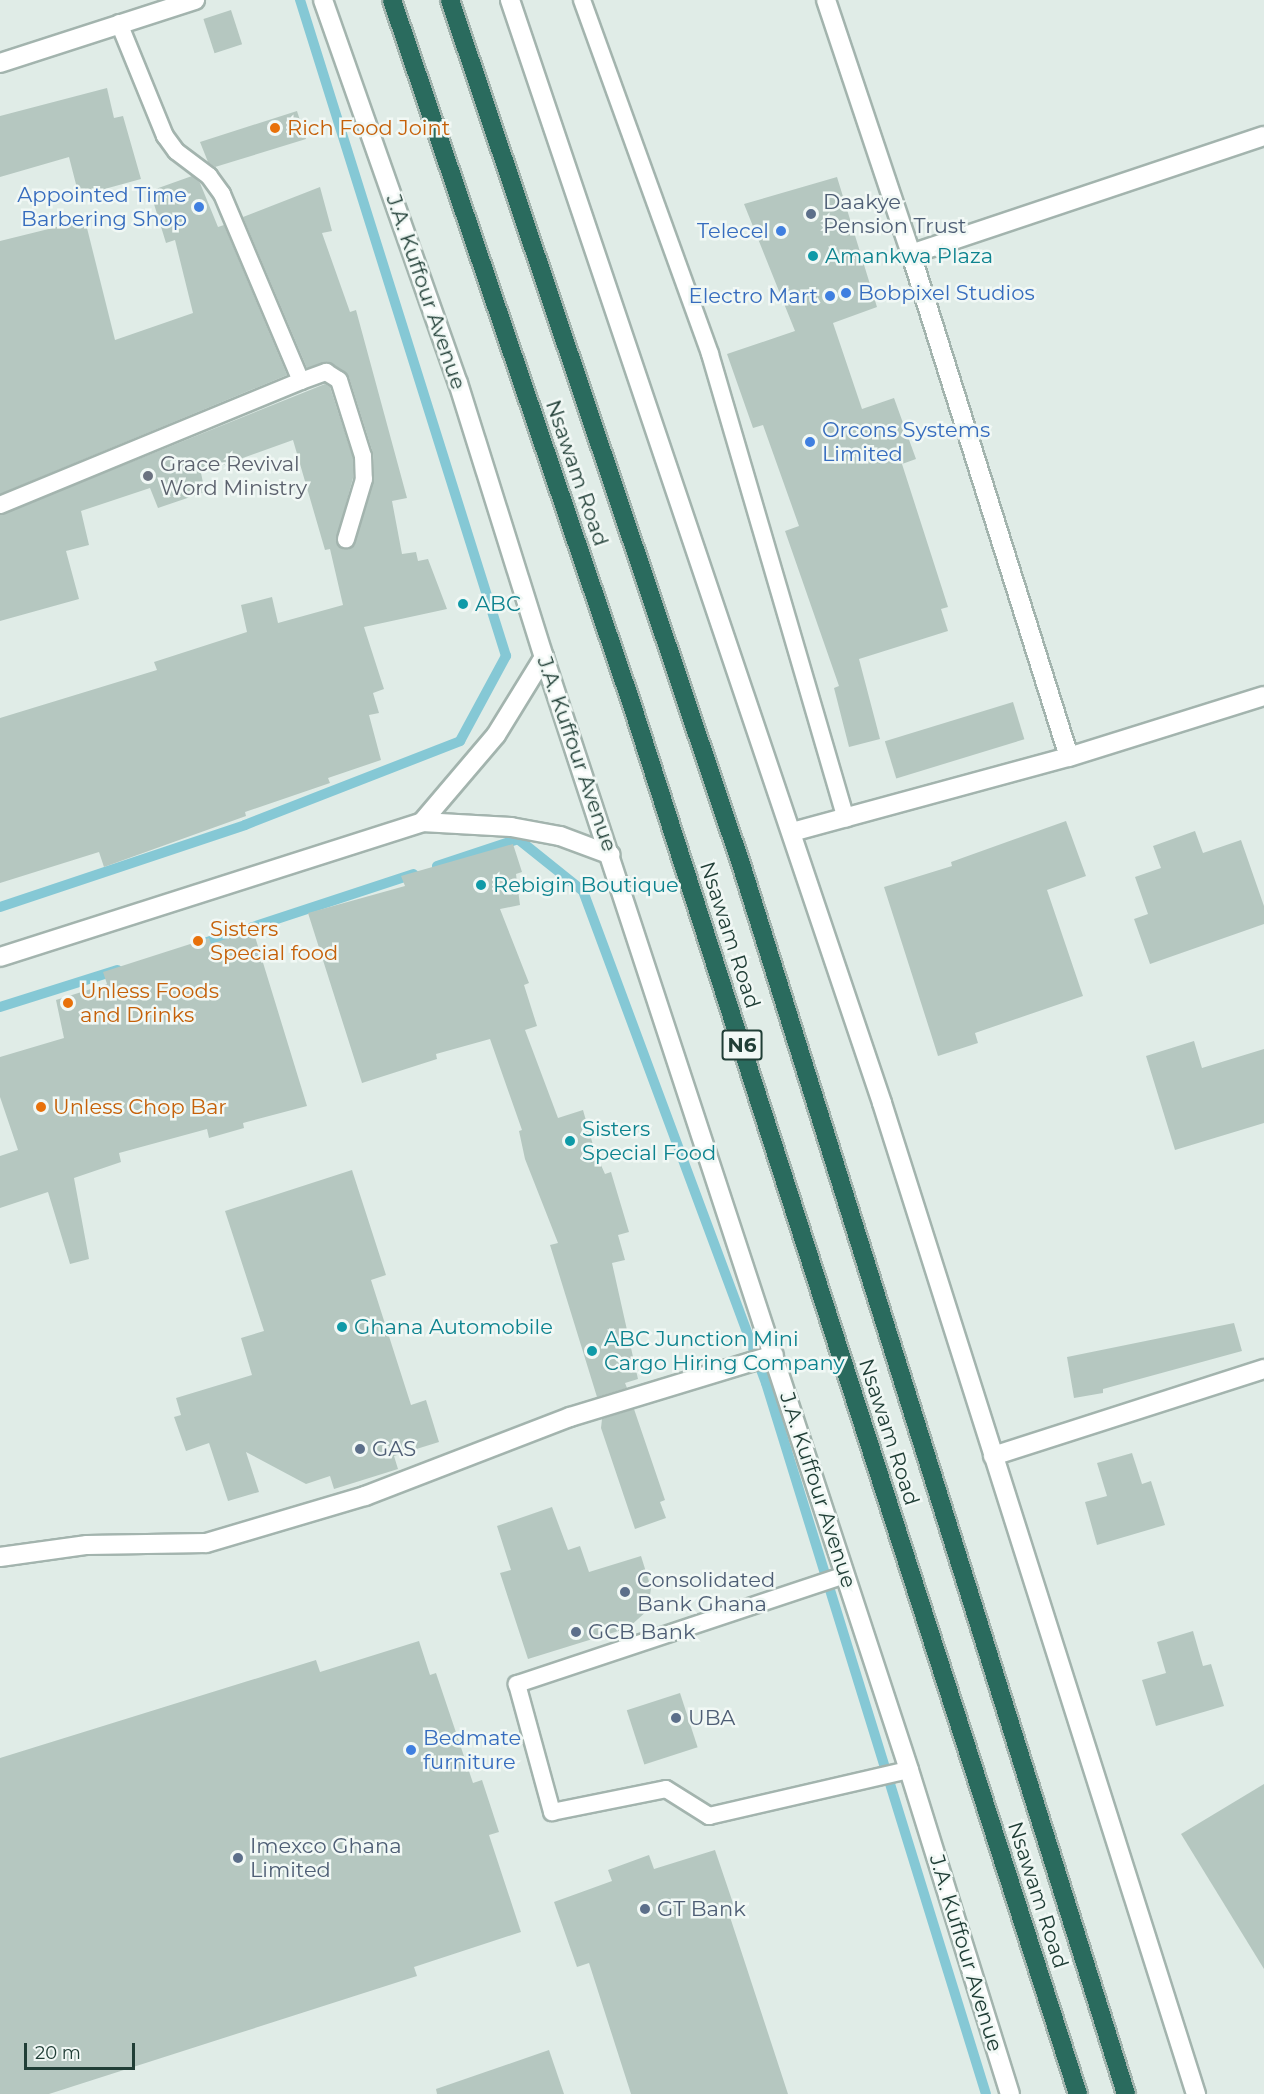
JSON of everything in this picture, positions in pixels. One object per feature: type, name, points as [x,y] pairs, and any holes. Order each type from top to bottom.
[{"type":"highway","name":"Nsawam Road","points":[[392,0],[632,705],[1078,2094]]},
{"type":"highway","name":"Nsawam Road","points":[[450,0],[741,864],[1126,2094]]},
{"type":"main road","points":[[0,63],[195,0]]},
{"type":"main road","name":"J.A. Kuffour Avenue","points":[[323,0],[458,383],[544,657],[611,855],[909,1770],[1010,2094]]},
{"type":"main road","points":[[510,0],[792,832],[1196,2094]]},
{"type":"main road","points":[[826,0],[911,254],[1069,757]]},
{"type":"main road","points":[[911,254],[1264,136]]},
{"type":"main road","points":[[422,822],[496,735],[544,657]]},
{"type":"main road","points":[[792,832],[1069,757],[1264,696]]},
{"type":"main road","points":[[0,957],[422,822],[511,827],[560,836],[611,855]]},
{"type":"main road","points":[[0,1557],[87,1545],[206,1543],[365,1496],[570,1417],[774,1355]]},
{"type":"main road","points":[[993,1456],[1264,1369]]},
{"type":"lane","points":[[582,0],[710,354],[846,819]]},
{"type":"lane","points":[[119,23],[165,136],[176,151],[209,176],[222,194],[301,381]]},
{"type":"lane","points":[[0,505],[326,372],[339,380],[363,456],[364,479],[346,539]]},
{"type":"lane","points":[[845,1575],[517,1684],[552,1812],[666,1789],[709,1816],[909,1770]]},
{"type":"building","points":[[231,10],[242,44],[215,53],[203,19]]},
{"type":"building","points":[[107,88],[114,118],[123,116],[141,179],[79,196],[69,157],[0,177],[0,116]]},
{"type":"building","points":[[297,111],[306,139],[215,167],[208,162],[200,142]]},
{"type":"building","points":[[192,176],[200,183],[218,227],[224,225],[287,375],[0,494],[0,241],[85,220],[115,340],[193,313],[175,240],[166,243],[150,191]]},
{"type":"building","points":[[837,177],[877,307],[833,323],[862,409],[894,398],[916,459],[902,464],[948,607],[941,609],[948,631],[859,659],[880,739],[849,747],[834,688],[839,686],[785,531],[799,526],[763,425],[753,428],[727,354],[795,331],[744,204]]},
{"type":"building","points":[[320,187],[332,231],[322,233],[350,312],[356,310],[407,498],[392,501],[402,554],[416,552],[418,561],[428,559],[447,609],[364,627],[384,689],[373,693],[379,713],[369,715],[381,760],[328,778],[330,783],[245,812],[246,816],[104,867],[99,852],[0,883],[0,718],[157,670],[154,662],[247,632],[241,605],[272,597],[278,623],[343,605],[330,549],[325,550],[293,440],[201,473],[205,492],[158,508],[150,488],[81,511],[89,545],[66,551],[79,599],[0,621],[0,515],[325,384],[330,387],[353,458],[353,478],[336,541],[342,549],[354,546],[374,479],[373,453],[349,377],[328,362],[307,368],[243,217]]},
{"type":"building","points":[[1013,702],[1024,739],[896,778],[885,741]]},
{"type":"building","points":[[1066,821],[1086,876],[1047,890],[1083,996],[975,1033],[978,1043],[938,1056],[884,887],[952,866],[951,862]]},
{"type":"building","points":[[1195,831],[1203,853],[1241,840],[1264,906],[1264,924],[1150,964],[1134,919],[1148,914],[1135,877],[1161,868],[1153,846]]},
{"type":"building","points":[[513,844],[522,872],[516,874],[520,905],[500,909],[529,983],[524,985],[537,1026],[525,1030],[558,1118],[583,1110],[595,1152],[605,1174],[611,1172],[629,1232],[618,1235],[625,1260],[612,1263],[638,1379],[625,1383],[627,1388],[597,1397],[550,1245],[558,1243],[525,1159],[519,1131],[522,1130],[490,1039],[436,1054],[437,1059],[362,1083],[308,913],[405,886],[401,876]]},
{"type":"building","points":[[253,930],[307,1106],[243,1123],[244,1128],[209,1138],[207,1129],[119,1153],[121,1162],[74,1178],[89,1259],[70,1264],[48,1192],[0,1208],[0,1156],[18,1150],[0,1097],[0,1057],[64,1038],[56,1000],[107,984],[103,972],[209,938],[211,944]]},
{"type":"building","points":[[1194,1041],[1202,1068],[1264,1049],[1264,1123],[1175,1150],[1146,1056]]},
{"type":"building","points":[[352,1170],[386,1275],[371,1280],[411,1405],[426,1400],[439,1442],[394,1456],[398,1469],[334,1489],[330,1476],[306,1484],[246,1452],[259,1492],[228,1501],[209,1443],[186,1451],[174,1417],[181,1415],[176,1398],[252,1375],[241,1338],[264,1331],[225,1211]]},
{"type":"building","points":[[1234,1323],[1242,1351],[1103,1389],[1103,1393],[1074,1398],[1067,1357]]},
{"type":"building","points":[[634,1409],[665,1500],[660,1502],[666,1518],[635,1529],[601,1428],[602,1419]]},
{"type":"building","points":[[1132,1453],[1142,1484],[1151,1481],[1165,1525],[1097,1545],[1085,1502],[1107,1496],[1097,1463]]},
{"type":"building","points":[[552,1507],[568,1550],[580,1546],[589,1572],[641,1556],[651,1588],[648,1610],[628,1628],[528,1659],[500,1573],[511,1570],[497,1526]]},
{"type":"building","points":[[1193,1631],[1203,1666],[1211,1664],[1224,1706],[1156,1726],[1142,1680],[1166,1673],[1157,1642]]},
{"type":"building","points":[[419,1641],[430,1675],[436,1673],[473,1783],[482,1780],[499,1832],[489,1835],[521,1932],[414,1967],[417,1976],[49,2094],[0,2094],[0,1758],[316,1660],[320,1672]]},
{"type":"building","points":[[680,1693],[698,1747],[644,1765],[627,1710]]},
{"type":"building","points":[[1264,1784],[1264,1969],[1181,1834]]},
{"type":"building","points":[[715,1850],[737,1915],[730,1917],[788,2094],[631,2094],[589,1963],[577,1967],[554,1902],[612,1881],[608,1870],[649,1855],[654,1869]]},
{"type":"building","points":[[549,2050],[564,2094],[437,2094],[436,2089]]},
{"type":"waterway","points":[[0,907],[245,825],[460,741],[506,656],[300,0]]},
{"type":"waterway","points":[[437,866],[518,839],[583,891],[766,1383],[986,2094]]},
{"type":"waterway","points":[[198,945],[414,874]]},
{"type":"waterway","points":[[0,1007],[117,970]]},
{"type":"place","name":"Rich Food Joint","points":[[275,128]]},
{"type":"place","name":"Appointed Time Barbering Shop","points":[[199,207]]},
{"type":"place","name":"Daakye Pension Trust","points":[[811,214]]},
{"type":"place","name":"Telecel","points":[[781,231]]},
{"type":"place","name":"Amankwa Plaza","points":[[813,256]]},
{"type":"place","name":"Bobpixel Studios","points":[[846,293]]},
{"type":"place","name":"Electro Mart","points":[[830,296]]},
{"type":"place","name":"Orcons Systems Limited","points":[[810,442]]},
{"type":"place","name":"Grace Revival Word Ministry","points":[[148,476]]},
{"type":"place","name":"ABC","points":[[463,604]]},
{"type":"place","name":"Rebigin Boutique","points":[[481,885]]},
{"type":"place","name":"Sisters Special food","points":[[198,941]]},
{"type":"place","name":"Unless Foods and Drinks","points":[[68,1003]]},
{"type":"place","name":"Unless Chop Bar","points":[[41,1107]]},
{"type":"place","name":"Sisters Special Food","points":[[570,1141]]},
{"type":"place","name":"Ghana Automobile","points":[[342,1327]]},
{"type":"place","name":"ABC Junction Mini Cargo Hiring Company","points":[[592,1351]]},
{"type":"place","name":"GAS","points":[[360,1449]]},
{"type":"place","name":"Consolidated Bank Ghana","points":[[625,1592]]},
{"type":"place","name":"GCB Bank","points":[[576,1632]]},
{"type":"place","name":"UBA","points":[[676,1718]]},
{"type":"place","name":"Bedmate furniture","points":[[411,1750]]},
{"type":"place","name":"Imexco Ghana Limited","points":[[238,1858]]},
{"type":"place","name":"GT Bank","points":[[645,1909]]}]
